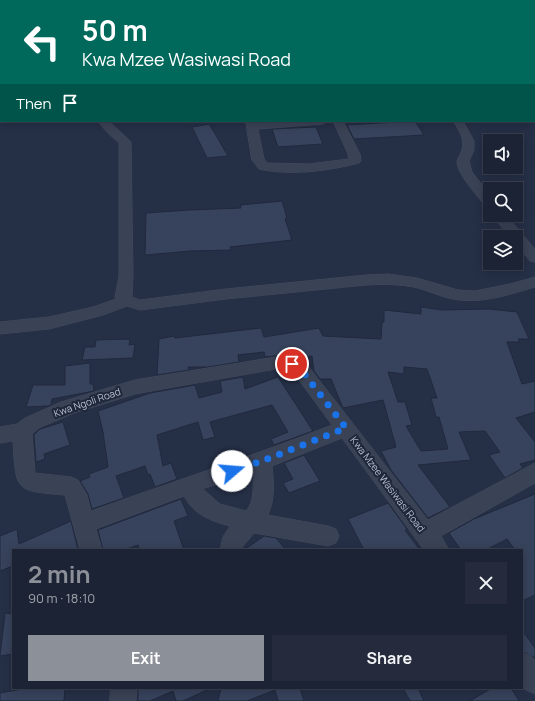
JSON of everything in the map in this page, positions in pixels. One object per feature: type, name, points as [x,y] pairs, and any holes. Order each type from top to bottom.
[{"type":"street","points":[[104,122],[126,142],[126,276],[123,297],[126,301]]},
{"type":"street","points":[[299,122],[251,124],[258,160],[263,166],[284,168],[344,164],[355,160],[354,154],[338,122]]},
{"type":"street","points":[[459,122],[469,141],[468,152],[463,161],[466,172],[483,194]]},
{"type":"street","points":[[506,222],[535,258]]},
{"type":"street","points":[[0,328],[49,323],[97,311],[126,301],[140,305],[303,286],[388,279],[417,283],[458,295],[475,296],[512,289],[535,282]]},
{"type":"street","name":"Kwa Ngoli Road","points":[[0,435],[22,430],[32,423],[68,407],[135,387],[283,362],[292,364]]},
{"type":"street","name":"Kwa Mzee Wasiwasi Road","points":[[292,364],[299,367],[437,549]]},
{"type":"street","points":[[84,524],[188,485],[262,461],[346,428]]},
{"type":"street","points":[[22,430],[25,475],[28,480],[33,482],[71,486],[76,495],[91,549]]},
{"type":"street","points":[[231,549],[233,541],[255,518],[261,506],[263,484],[262,461]]},
{"type":"street","points":[[425,533],[522,481],[535,472]]},
{"type":"street","points":[[188,485],[197,498],[214,512],[250,522],[328,536]]},
{"type":"street","points":[[523,666],[535,681]]},
{"type":"street","points":[[123,701],[124,689]]},
{"type":"building","points":[[416,122],[424,135],[354,139],[347,125]]},
{"type":"building","points":[[209,124],[228,156],[207,158],[192,127]]},
{"type":"building","points":[[316,127],[323,144],[278,147],[272,129]]},
{"type":"building","points":[[282,201],[287,218],[285,219],[292,240],[230,247],[231,250],[190,251],[145,255],[146,213],[241,208],[240,205]]},
{"type":"building","points":[[421,307],[442,310],[489,309],[517,312],[529,339],[518,339],[520,342],[507,342],[522,384],[535,381],[535,412],[516,418],[535,442],[535,460],[520,464],[523,468],[505,478],[489,455],[500,452],[485,431],[459,432],[471,460],[418,465],[450,507],[428,518],[391,470],[381,451],[396,447],[383,400],[343,408],[331,379],[320,379],[314,371],[312,356],[297,358],[283,355],[265,357],[264,352],[238,355],[239,362],[208,367],[188,367],[189,370],[157,375],[159,339],[174,336],[175,338],[261,328],[264,337],[319,328],[323,336],[381,339],[382,322],[384,322],[384,310],[421,314]],"holes":[[[404,367],[427,369],[437,398],[431,398],[436,417],[439,417],[448,449],[421,451],[406,426],[412,425],[405,402],[398,402],[388,372],[404,374]]]},
{"type":"building","points":[[130,339],[129,345],[135,344],[133,358],[82,360],[85,347],[95,347],[96,340]]},
{"type":"building","points":[[90,363],[90,384],[93,384],[94,391],[52,399],[51,405],[48,406],[26,407],[33,385],[65,385],[65,366]]},
{"type":"building","points":[[243,377],[245,389],[278,377],[313,431],[274,445],[271,439],[288,432],[272,405],[210,422],[215,437],[203,440],[198,422],[157,435],[163,466],[171,463],[177,479],[155,487],[145,466],[116,476],[124,498],[92,509],[88,494],[80,481],[90,477],[89,474],[108,467],[103,432],[98,411],[150,393],[195,385],[199,398],[222,392],[220,381]]},
{"type":"building","points":[[63,422],[70,445],[44,454],[45,459],[36,462],[34,435],[40,429]]},
{"type":"building","points":[[304,455],[320,481],[289,493],[283,483],[293,479],[284,463]]},
{"type":"building","points":[[535,494],[535,595],[523,601],[523,549],[514,549],[507,539],[488,549],[460,549],[449,533],[474,519]]},
{"type":"building","points":[[181,499],[188,516],[174,521],[184,549],[140,549],[138,545],[127,549],[103,549],[98,530]]},
{"type":"building","points":[[388,503],[419,549],[363,549],[348,519]]},
{"type":"building","points":[[71,521],[78,549],[12,549],[12,566],[0,571],[0,536],[17,529],[19,544]]},
{"type":"building","points":[[264,536],[276,538],[285,549],[245,549]]},
{"type":"building","points":[[5,613],[12,614],[12,654],[0,656]]},
{"type":"building","points":[[523,631],[535,648],[535,658],[523,652]]},
{"type":"building","points":[[22,689],[65,689],[64,701],[0,701],[0,693]]},
{"type":"building","points":[[138,689],[209,689],[183,701],[176,701],[173,691],[150,701],[138,701]]},
{"type":"building","points":[[221,689],[300,689],[304,701],[278,701],[275,690],[247,701],[218,701]]},
{"type":"building","points":[[404,689],[418,689],[424,701],[410,701]]},
{"type":"building","points":[[490,689],[512,689],[519,701],[470,701]]},
{"type":"route","points":[[232,471],[262,461],[346,428],[299,367],[292,364]]}]
